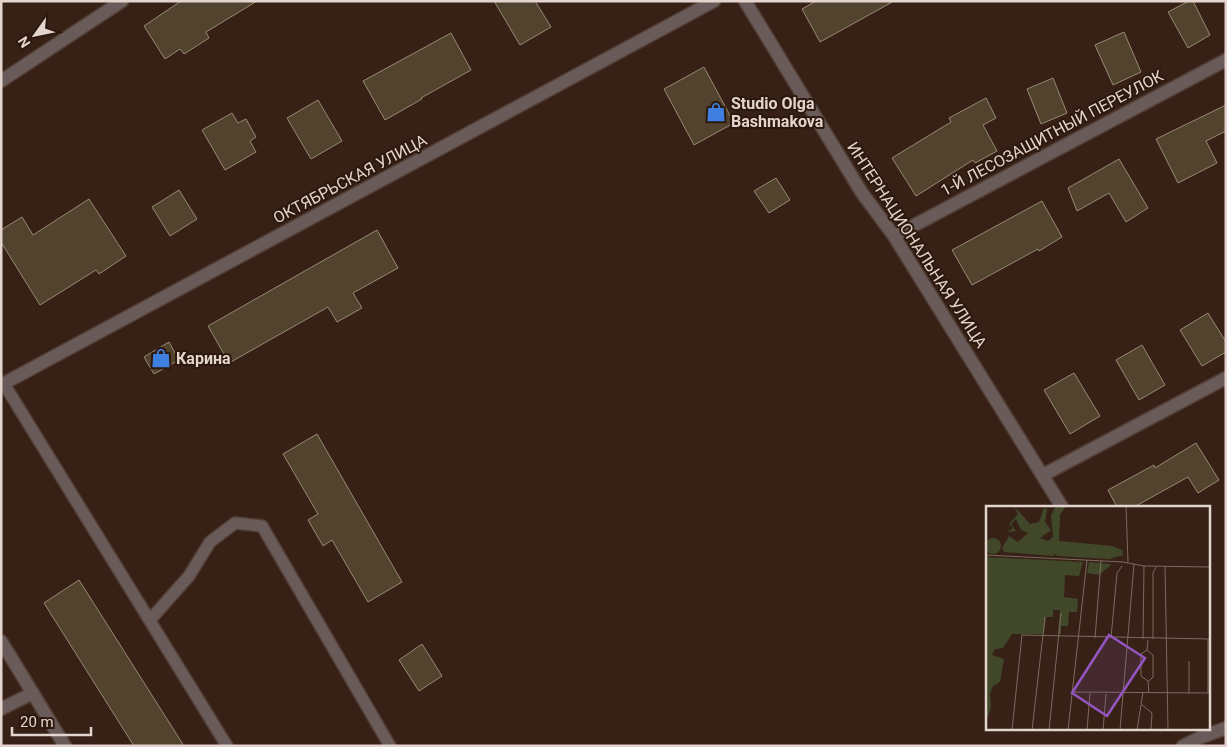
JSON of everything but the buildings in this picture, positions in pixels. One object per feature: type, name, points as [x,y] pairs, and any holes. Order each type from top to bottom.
[{"type":"street","points":[[1,81],[122,1]]},
{"type":"street","name":"ОКТЯБРЬСКАЯ УЛИЦА","points":[[3,384],[714,1]]},
{"type":"street","name":"ИНТЕРНАЦИОНАЛЬНАЯ УЛИЦА","points":[[745,1],[862,193],[894,236],[1061,506]]},
{"type":"street","name":"1-Й ЛЕСОЗАЩИТНЫЙ ПЕРЕУЛОК","points":[[894,236],[1226,60]]},
{"type":"street","points":[[1043,475],[1226,378]]},
{"type":"street","points":[[1,641],[65,746]]},
{"type":"street","points":[[1,710],[33,692]]},
{"type":"street","points":[[1183,746],[1197,733],[1226,728]]},
{"type":"lane","points":[[3,384],[226,746]]},
{"type":"lane","points":[[150,620],[189,576],[210,542],[235,523],[262,526],[390,746]]},
{"type":"place","name":"Studio Olga Bashmakova","points":[[716,112]]},
{"type":"place","name":"Карина","points":[[161,358]]}]
